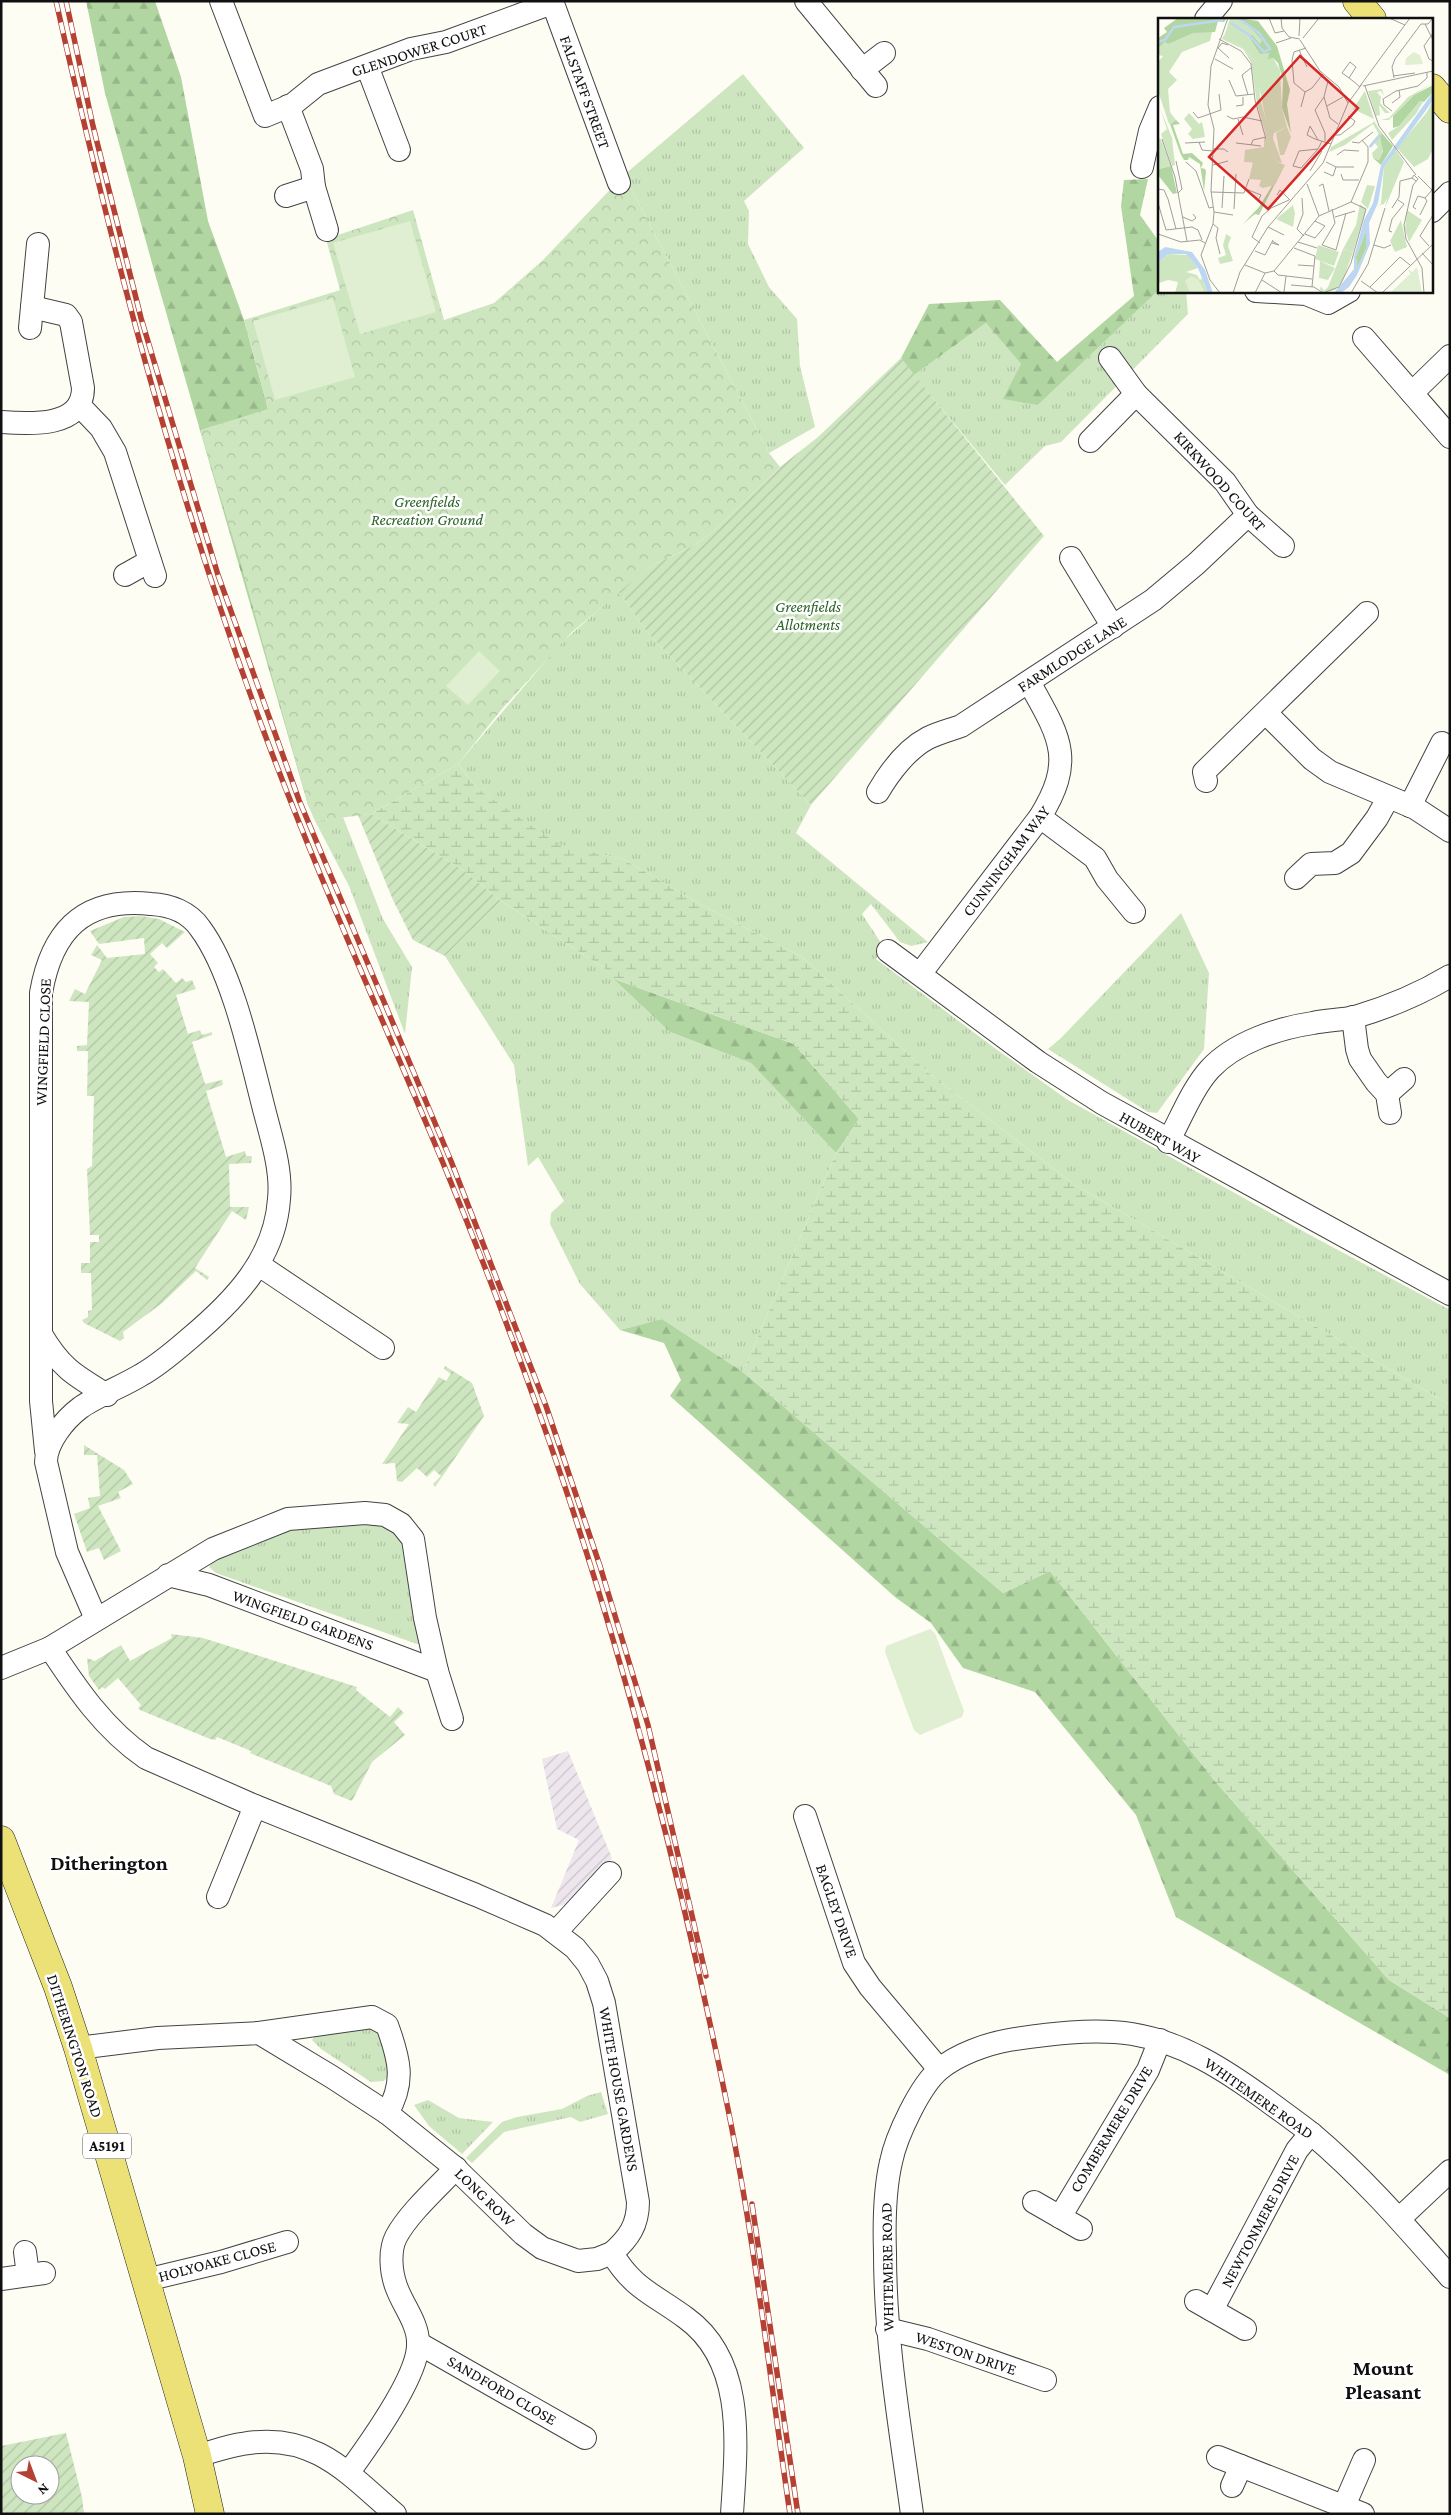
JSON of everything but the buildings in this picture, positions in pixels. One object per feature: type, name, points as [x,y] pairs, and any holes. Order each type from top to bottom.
[{"type":"main road","points":[[1357,1],[1371,18]]},
{"type":"main road","points":[[1434,90],[1450,109]]},
{"type":"main road","name":"DITHERINGTON ROAD","points":[[3,1848],[58,1987],[78,2048],[197,2456]]},
{"type":"main road","name":"A5191","points":[[197,2456],[210,2514]]},
{"type":"street","name":"GLENDOWER COURT","points":[[222,1],[265,116],[288,106],[318,84],[421,46],[446,42],[552,2]]},
{"type":"street","points":[[1207,18],[1221,1]]},
{"type":"street","name":"FALSTAFF STREET","points":[[552,2],[619,183]]},
{"type":"street","points":[[811,8],[869,78],[884,52]]},
{"type":"street","points":[[367,66],[397,151]]},
{"type":"street","points":[[288,106],[312,169],[314,188],[327,230]]},
{"type":"street","points":[[1150,155],[1158,117]]},
{"type":"street","points":[[286,196],[314,188]]},
{"type":"street","points":[[1434,209],[1450,193]]},
{"type":"street","points":[[1,422],[20,423],[55,420],[72,414],[83,398],[83,388],[71,322],[66,315],[31,317],[38,244]]},
{"type":"street","points":[[1273,292],[1306,294],[1328,303],[1347,292]]},
{"type":"street","points":[[1363,337],[1450,437]]},
{"type":"street","points":[[1412,394],[1450,356]]},
{"type":"street","name":"KIRKWOOD COURT","points":[[1110,358],[1136,394],[1225,482],[1248,515],[1283,546]]},
{"type":"street","points":[[1090,441],[1136,394]]},
{"type":"street","points":[[79,405],[101,428],[112,446],[152,568],[126,575]]},
{"type":"street","name":"FARMLODGE LANE","points":[[878,780],[927,738],[961,726],[1153,600],[1196,564],[1248,515]]},
{"type":"street","points":[[1071,558],[1113,627]]},
{"type":"street","points":[[1206,781],[1204,772],[1367,613]]},
{"type":"street","name":"CUNNINGHAM WAY","points":[[920,974],[1040,817],[1051,799],[1058,780],[1061,760],[1058,738],[1029,682]]},
{"type":"street","points":[[1266,713],[1312,760],[1338,776],[1410,806],[1450,832]]},
{"type":"street","points":[[1410,806],[1442,743]]},
{"type":"street","points":[[1304,863],[1335,863],[1351,853],[1377,818],[1388,798]]},
{"type":"street","points":[[1040,817],[1095,858],[1100,886],[1134,912]]},
{"type":"street","name":"WINGFIELD CLOSE","points":[[46,1451],[61,1428],[80,1408],[144,1374],[214,1318],[239,1292],[259,1265],[274,1231],[280,1197],[275,1155],[254,1072],[226,977],[214,951],[199,926],[178,909],[130,901],[106,906],[85,914],[65,932],[52,950],[45,970],[41,993],[40,1401],[46,1462],[67,1552],[96,1619]]},
{"type":"street","name":"HUBERT WAY","points":[[888,951],[1038,1062],[1094,1099],[1168,1142],[1450,1294]]},
{"type":"street","points":[[1168,1142],[1194,1092],[1211,1068],[1243,1044],[1284,1029],[1353,1017],[1400,1002],[1450,976]]},
{"type":"street","points":[[1353,1017],[1360,1059],[1389,1104],[1404,1078]]},
{"type":"street","points":[[259,1265],[383,1348]]},
{"type":"street","name":"WINGFIELD CLOSE","points":[[41,1333],[54,1357],[74,1375],[107,1395]]},
{"type":"street","points":[[1,1668],[50,1648],[213,1549],[288,1519],[365,1513],[385,1515],[401,1524],[413,1539],[425,1618],[437,1671],[452,1720]]},
{"type":"street","name":"WINGFIELD GARDENS","points":[[168,1575],[209,1586],[437,1671]]},
{"type":"street","name":"WHITE HOUSE GARDENS","points":[[50,1648],[99,1716],[122,1742],[146,1758],[255,1806],[476,1895],[556,1932],[575,1948],[597,1981],[604,2003],[634,2178],[638,2215],[629,2235],[612,2253]]},
{"type":"street","points":[[218,1897],[255,1806]]},
{"type":"street","name":"BAGLEY DRIVE","points":[[805,1816],[854,1963],[870,1987],[939,2069]]},
{"type":"street","points":[[556,1932],[610,1873]]},
{"type":"street","points":[[78,2048],[158,2038],[259,2033],[372,2017],[387,2025],[399,2057],[398,2094],[387,2113]]},
{"type":"street","name":"WHITEMERE ROAD","points":[[912,2514],[887,2330],[884,2213],[891,2162],[901,2129],[919,2097],[939,2069],[960,2057],[996,2043],[1032,2036],[1103,2032],[1130,2034],[1160,2040],[1201,2057],[1244,2084],[1311,2133],[1399,2218],[1450,2277]]},
{"type":"street","name":"LONG ROW","points":[[259,2033],[332,2076],[387,2113],[456,2168],[523,2234],[542,2248],[578,2261],[597,2259],[612,2253]]},
{"type":"street","name":"COMBERMERE DRIVE","points":[[1060,2217],[1148,2070],[1160,2040]]},
{"type":"street","name":"NEWTONMERE DRIVE","points":[[1245,2329],[1204,2306],[1297,2150],[1311,2133]]},
{"type":"street","points":[[349,2472],[394,2404],[415,2358],[418,2343],[415,2329],[395,2285],[391,2260],[395,2238],[456,2168]]},
{"type":"street","points":[[1399,2218],[1450,2171]]},
{"type":"street","points":[[1034,2202],[1081,2229]]},
{"type":"street","name":"HOLYOAKE CLOSE","points":[[146,2280],[221,2262],[287,2242]]},
{"type":"street","points":[[1,2279],[36,2274],[25,2252]]},
{"type":"street","points":[[612,2253],[622,2270],[634,2283],[672,2307],[705,2335],[718,2352],[726,2371],[733,2412],[732,2514]]},
{"type":"street","name":"WESTON DRIVE","points":[[887,2330],[928,2339],[1044,2380]]},
{"type":"street","name":"SANDFORD CLOSE","points":[[418,2343],[585,2438]]},
{"type":"street","points":[[197,2456],[242,2443],[286,2442],[318,2452],[349,2472],[395,2514]]},
{"type":"street","points":[[1218,2457],[1237,2476],[1354,2510],[1364,2460]]},
{"type":"shaded area","points":[[568,1751],[612,1858],[574,1902],[551,1908],[579,1840],[557,1829],[542,1759]]},
{"type":"green space","points":[[86,1],[155,1],[181,77],[208,221],[244,320],[268,409],[326,801],[308,805],[155,274],[105,93]]},
{"type":"green space","points":[[743,74],[804,148],[744,201],[749,211],[748,244],[769,287],[797,319],[800,366],[815,427],[769,453],[624,175]]},
{"type":"green space","name":"Greenfields Recreation Ground","points":[[624,175],[769,453],[780,467],[713,532],[691,547],[653,565],[572,632],[502,709],[458,764],[371,814],[315,821],[308,805],[240,561],[200,430],[268,409],[244,320],[340,290],[326,239],[413,210],[444,320],[494,303],[543,260]]},
{"type":"green space","points":[[1148,179],[1140,215],[1158,240],[1158,291],[1038,405],[1003,399],[1021,364],[986,323],[914,375],[901,358],[929,304],[1000,300],[1057,362],[1134,296],[1121,206],[1124,180]]},
{"type":"green space","points":[[410,221],[436,312],[360,334],[333,243]]},
{"type":"green space","points":[[1158,291],[1186,292],[1188,314],[1061,442],[1045,446],[1005,485],[914,375],[986,323],[1021,364],[1038,405]]},
{"type":"green space","points":[[333,298],[355,377],[275,400],[253,321]]},
{"type":"green space","name":"Greenfields Allotments","points":[[901,358],[1044,536],[811,805],[647,632],[619,592],[653,565],[691,547],[713,532],[780,467],[818,437]]},
{"type":"green space","points":[[619,592],[647,632],[811,805],[796,833],[928,942],[911,946],[900,942],[871,904],[862,914],[883,946],[876,959],[996,1049],[1068,1100],[1310,1235],[1450,1310],[1450,1405],[1075,1185],[930,1074],[802,957],[700,904],[623,859],[558,845],[478,789],[458,764],[561,643]]},
{"type":"green space","points":[[479,651],[500,671],[468,705],[446,686]]},
{"type":"green space","points":[[458,764],[478,789],[558,844],[623,859],[700,904],[802,957],[930,1074],[1075,1185],[1450,1405],[1450,2018],[1389,1980],[1214,1780],[1050,1571],[1003,1593],[743,1372],[836,1153],[859,1119],[794,1044],[614,979],[604,968],[501,901],[463,870],[371,814]]},
{"type":"green space","points":[[371,814],[463,870],[501,901],[445,956],[413,940],[393,900],[358,815]]},
{"type":"green space","points":[[343,817],[383,919],[412,967],[405,1034],[349,886],[315,821]]},
{"type":"green space","points":[[501,901],[604,968],[670,1032],[751,1063],[836,1153],[743,1372],[662,1319],[620,1330],[580,1284],[550,1224],[551,1213],[564,1201],[538,1157],[528,1166],[514,1065],[445,956]]},
{"type":"green space","points":[[1181,913],[1209,973],[1204,1049],[1157,1113],[1148,1112],[1048,1049],[1061,1038]]},
{"type":"green space","points":[[140,916],[159,919],[185,932],[167,948],[162,943],[150,954],[158,963],[154,967],[159,972],[163,969],[176,983],[182,978],[186,982],[192,980],[196,989],[176,995],[188,1034],[200,1030],[202,1035],[212,1032],[212,1035],[192,1042],[205,1084],[222,1080],[223,1085],[206,1091],[226,1157],[245,1151],[246,1156],[252,1156],[251,1163],[229,1164],[230,1207],[249,1207],[246,1220],[232,1211],[195,1268],[209,1277],[207,1280],[196,1271],[161,1304],[123,1332],[124,1338],[120,1341],[84,1323],[82,1320],[88,1317],[88,1311],[92,1310],[91,1273],[81,1273],[81,1263],[90,1263],[90,1242],[99,1242],[99,1235],[90,1235],[87,1169],[92,1166],[94,1096],[87,1096],[88,1051],[77,1051],[77,1046],[87,1045],[89,1002],[69,1001],[75,989],[85,994],[102,960],[91,955],[97,945],[107,958],[145,954],[144,938],[99,944],[90,931],[124,917]]},
{"type":"green space","points":[[614,979],[794,1044],[859,1119],[836,1153],[751,1063],[670,1032]]},
{"type":"green space","points":[[662,1319],[743,1372],[1003,1593],[1050,1571],[1214,1780],[1389,1980],[1450,2018],[1450,2075],[1176,1917],[1136,1815],[1035,1692],[963,1668],[931,1623],[895,1597],[670,1396],[681,1380],[664,1343],[620,1330]]},
{"type":"green space","points":[[445,1366],[472,1383],[484,1416],[435,1487],[433,1484],[441,1476],[434,1470],[427,1477],[417,1468],[402,1482],[397,1481],[395,1463],[382,1464],[409,1424],[397,1423],[408,1407],[416,1412],[439,1377],[446,1381],[451,1374],[444,1369]]},
{"type":"green space","points":[[84,1445],[124,1470],[133,1484],[118,1492],[121,1498],[98,1506],[121,1551],[104,1560],[99,1548],[87,1552],[74,1514],[90,1508],[88,1498],[100,1496],[97,1455],[84,1455]]},
{"type":"green space","points":[[370,1521],[391,1528],[404,1541],[423,1643],[417,1644],[216,1573],[209,1567],[215,1558],[283,1529]]},
{"type":"green space","points":[[930,1629],[935,1633],[964,1711],[962,1717],[920,1735],[914,1730],[885,1652],[886,1646]]},
{"type":"green space","points":[[171,1634],[203,1638],[357,1687],[356,1690],[390,1717],[398,1707],[404,1713],[394,1722],[405,1735],[372,1762],[352,1801],[334,1794],[331,1786],[250,1753],[251,1751],[217,1737],[215,1740],[210,1739],[140,1710],[138,1708],[141,1705],[118,1678],[105,1689],[102,1687],[99,1690],[89,1676],[87,1658],[95,1661],[121,1645],[130,1661],[172,1638]]},
{"type":"green space","points":[[369,2027],[379,2031],[391,2072],[384,2081],[371,2082],[321,2049],[312,2040],[317,2032]]},
{"type":"green space","points":[[601,2092],[608,2114],[580,2122],[571,2117],[504,2132],[472,2163],[466,2158],[502,2122],[517,2117],[562,2109],[587,2096]]},
{"type":"green space","points":[[428,2100],[459,2118],[493,2122],[462,2154],[429,2126],[414,2105]]},
{"type":"green space","points":[[66,2433],[82,2497],[84,2514],[1,2514],[1,2446]]},
{"type":"railway","points":[[56,1],[99,185],[146,366],[172,456],[229,635],[304,835],[443,1163],[491,1283],[564,1484],[613,1638],[656,1794],[694,1951],[728,2109],[754,2260],[790,2514]]},
{"type":"railway","points":[[66,1],[93,126],[141,318],[218,575],[299,800],[451,1161],[546,1406],[600,1566],[648,1725],[706,1976]]},
{"type":"railway","points":[[752,2204],[798,2514]]},
{"type":"district","name":"Ditherington","points":[[109,1863]]},
{"type":"district","name":"Mount Pleasant","points":[[1383,2380]]}]
